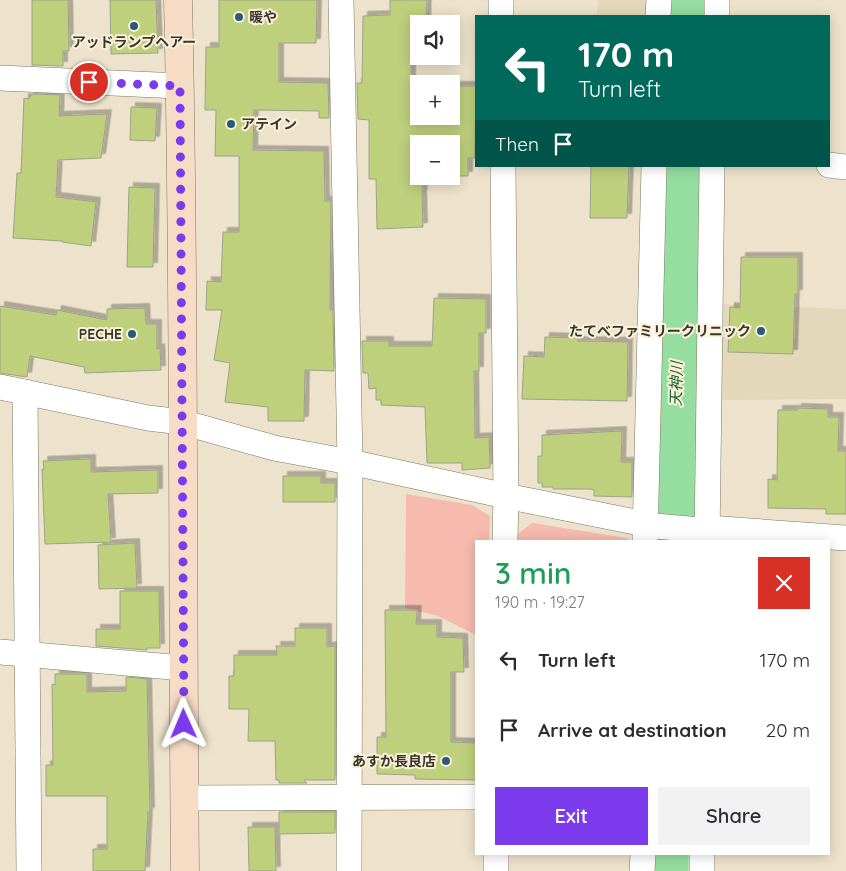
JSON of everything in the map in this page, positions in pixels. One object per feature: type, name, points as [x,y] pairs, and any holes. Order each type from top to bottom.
[{"type":"street","points":[[178,0],[185,871]]},
{"type":"street","points":[[341,0],[350,462],[349,871]]},
{"type":"street","points":[[501,0],[501,15]]},
{"type":"street","points":[[658,15],[659,0]]},
{"type":"street","points":[[717,0],[717,15]]},
{"type":"street","points":[[0,78],[180,86]]},
{"type":"street","points":[[830,165],[846,166]]},
{"type":"street","points":[[503,167],[505,540]]},
{"type":"street","points":[[648,530],[654,167]]},
{"type":"street","points":[[705,533],[712,167]]},
{"type":"street","points":[[0,387],[148,418],[182,422],[274,448],[350,462],[506,496],[648,530],[846,538]]},
{"type":"street","points":[[25,392],[29,871]]},
{"type":"street","points":[[0,652],[183,668]]},
{"type":"street","points":[[184,798],[475,797]]},
{"type":"street","points":[[496,855],[496,871]]},
{"type":"street","points":[[642,871],[643,855]]},
{"type":"street","points":[[702,855],[702,871]]},
{"type":"shaded area","points":[[598,0],[652,0],[651,15],[597,15]]},
{"type":"shaded area","points":[[717,304],[846,309],[846,399],[716,400]]},
{"type":"shaded area","points":[[406,494],[472,505],[490,516],[489,540],[475,540],[475,634],[438,616],[405,608]]},
{"type":"shaded area","points":[[532,523],[627,538],[628,540],[518,540],[518,534]]},
{"type":"building","points":[[32,0],[68,0],[69,51],[63,51],[63,66],[32,65]]},
{"type":"building","name":"アッドランプヘアー","points":[[110,0],[156,0],[158,53],[111,54]]},
{"type":"building","points":[[219,0],[317,0],[316,43],[279,43],[279,82],[328,83],[329,118],[319,118],[319,111],[254,110],[253,150],[324,151],[325,201],[331,201],[330,310],[333,310],[334,371],[305,370],[304,421],[268,421],[268,407],[225,402],[230,363],[214,360],[222,310],[206,310],[207,281],[221,282],[223,232],[239,232],[239,156],[215,156],[216,110],[205,110],[206,47],[219,47]]},
{"type":"building","points":[[390,0],[427,0],[426,15],[410,15],[410,125],[460,125],[460,86],[475,86],[475,158],[468,158],[468,176],[460,176],[460,135],[410,135],[410,185],[423,185],[423,227],[377,229],[376,179],[369,179],[369,120],[358,119],[357,83],[362,83],[363,16],[390,15]]},
{"type":"building","points":[[32,94],[60,95],[59,116],[107,114],[101,158],[58,160],[56,197],[96,202],[91,246],[62,241],[13,238],[17,173],[21,173],[24,98],[29,99]]},
{"type":"building","points":[[131,107],[157,108],[155,141],[130,140]]},
{"type":"building","points":[[591,167],[629,167],[627,218],[590,218]]},
{"type":"building","points":[[129,187],[155,188],[153,267],[127,267]]},
{"type":"building","points":[[741,257],[798,257],[798,294],[795,294],[793,354],[728,352],[730,307],[740,308]]},
{"type":"building","points":[[434,298],[486,299],[486,333],[479,333],[479,371],[474,371],[475,438],[489,437],[490,468],[462,470],[462,463],[427,463],[425,407],[381,405],[381,400],[376,400],[376,388],[369,389],[368,373],[363,373],[362,341],[389,341],[389,346],[432,346]]},
{"type":"building","points":[[0,306],[56,315],[57,310],[107,320],[107,309],[145,308],[146,324],[157,324],[157,349],[160,348],[161,370],[85,373],[84,367],[30,356],[27,377],[0,373]]},
{"type":"building","points":[[545,337],[578,338],[578,341],[628,342],[627,401],[522,399],[524,356],[544,357]]},
{"type":"building","points":[[797,408],[828,409],[828,417],[839,417],[838,451],[846,451],[846,514],[826,514],[826,509],[768,508],[768,479],[777,480],[778,410],[797,410]]},
{"type":"building","points":[[622,431],[621,462],[632,462],[632,497],[594,496],[594,490],[590,489],[553,489],[553,487],[542,487],[542,483],[538,483],[538,456],[542,456],[542,435]]},
{"type":"building","points":[[91,459],[91,472],[158,470],[158,493],[108,494],[111,542],[45,544],[43,461]]},
{"type":"building","points":[[283,476],[321,476],[321,483],[335,483],[335,502],[283,502]]},
{"type":"building","points":[[135,543],[137,588],[99,589],[98,545]]},
{"type":"building","points":[[120,591],[159,591],[160,648],[147,648],[147,650],[96,646],[96,629],[120,629]]},
{"type":"building","points":[[385,610],[417,610],[416,624],[437,624],[437,637],[463,638],[464,672],[451,672],[451,742],[475,743],[475,780],[415,779],[415,775],[377,774],[377,737],[386,737]]},
{"type":"building","points":[[295,628],[327,628],[327,647],[335,646],[335,780],[304,780],[307,783],[279,783],[279,780],[276,780],[275,741],[248,741],[249,709],[229,709],[229,676],[234,676],[234,655],[277,655],[276,646],[295,646]]},
{"type":"building","points":[[55,674],[87,674],[87,692],[126,691],[126,677],[147,679],[150,812],[148,812],[145,871],[93,871],[93,849],[107,849],[107,796],[46,796],[46,765],[53,765],[52,684],[55,685]]},
{"type":"building","points":[[279,812],[335,812],[335,833],[279,834]]},
{"type":"building","points":[[248,827],[275,827],[276,871],[249,871]]},
{"type":"waterway","name":"天神川","points":[[682,0],[682,15]]},
{"type":"waterway","name":"天神川","points":[[673,540],[679,167]]},
{"type":"waterway","name":"天神川","points":[[666,855],[666,871]]},
{"type":"place","name":"暖や","points":[[239,17]]},
{"type":"place","name":"アッドランプヘアー","points":[[134,26]]},
{"type":"place","name":"アテイン","points":[[231,124]]},
{"type":"place","name":"たてべファミリークリニック","points":[[761,331]]},
{"type":"place","name":"PECHE","points":[[132,334]]},
{"type":"place","name":"あすか長良店","points":[[446,761]]},
{"type":"route","points":[[89,82],[180,86],[184,724]]}]
